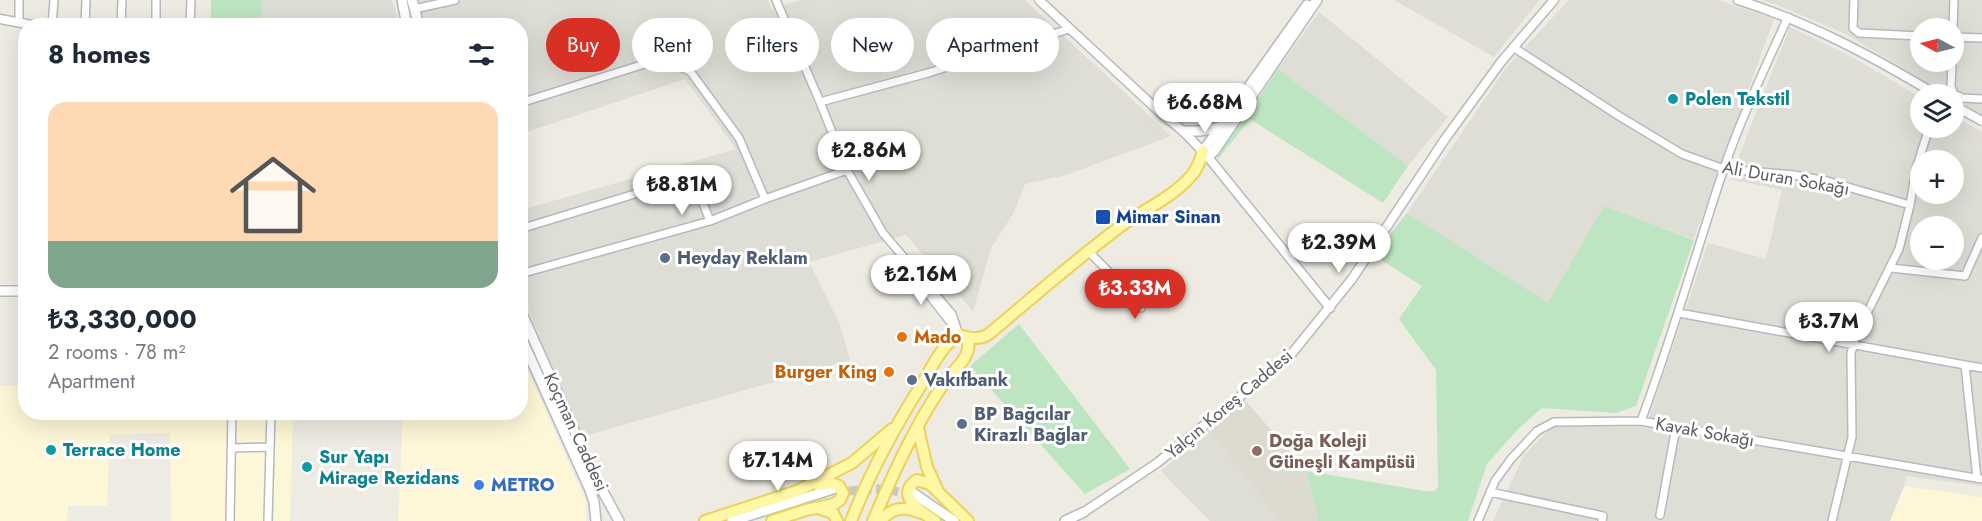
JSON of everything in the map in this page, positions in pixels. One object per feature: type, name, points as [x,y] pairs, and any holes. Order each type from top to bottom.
[{"type":"main road","points":[[402,0],[405,18]]},
{"type":"main road","points":[[960,334],[974,339],[984,338],[1088,251],[1192,176],[1220,127],[1310,0]]},
{"type":"main road","points":[[1205,154],[1215,150],[1317,0]]},
{"type":"main road","points":[[1183,130],[1200,131],[1220,127]]},
{"type":"main road","points":[[0,291],[18,291]]},
{"type":"main road","name":"Koçman Caddesi","points":[[528,327],[590,466],[619,521]]},
{"type":"main road","points":[[851,521],[873,467],[894,427],[945,346],[960,334]]},
{"type":"main road","points":[[873,521],[918,428],[943,384],[969,352],[970,343],[960,334]]},
{"type":"main road","name":"Koçman Caddesi","points":[[528,353],[590,490],[596,521]]},
{"type":"main road","points":[[797,491],[852,463],[894,427]]},
{"type":"main road","points":[[918,428],[927,467],[938,492]]},
{"type":"main road","points":[[931,518],[912,504],[908,491],[910,484],[917,480],[924,481],[938,492],[968,521]]},
{"type":"main road","points":[[705,521],[828,483],[834,483],[842,489],[842,497],[838,502],[772,521]]},
{"type":"main road","points":[[732,521],[834,491],[752,521]]},
{"type":"main road","points":[[913,493],[954,521]]},
{"type":"main road","points":[[921,502],[947,521]]},
{"type":"main road","points":[[815,508],[823,508],[833,513],[837,521]]},
{"type":"main road","points":[[881,521],[886,514],[902,508],[914,510],[931,518]]},
{"type":"main road","points":[[1065,521],[1084,512]]},
{"type":"main road","name":"Yalçın Koreş Caddesi","points":[[1071,521],[1084,512]]},
{"type":"street","points":[[19,0],[19,18]]},
{"type":"street","points":[[53,18],[54,0]]},
{"type":"street","points":[[85,18],[86,0]]},
{"type":"street","points":[[122,0],[122,18]]},
{"type":"street","points":[[156,0],[156,18]]},
{"type":"street","points":[[190,18],[191,0]]},
{"type":"street","points":[[413,4],[455,0]]},
{"type":"street","points":[[785,0],[777,1],[847,170],[883,233],[952,314],[960,334]]},
{"type":"street","points":[[1039,0],[1163,115],[1183,130],[1330,308]]},
{"type":"street","name":"Yalçın Koreş Caddesi","points":[[1084,512],[1158,463],[1289,357],[1330,308],[1444,139],[1513,48],[1554,0]]},
{"type":"street","points":[[1738,0],[1788,17],[1836,38],[1918,84]]},
{"type":"street","points":[[1854,0],[1853,28],[1859,33],[1910,36]]},
{"type":"street","points":[[1953,18],[1954,0]]},
{"type":"street","points":[[1641,421],[1679,313],[1724,169],[1750,99],[1788,17]]},
{"type":"street","points":[[0,19],[18,21]]},
{"type":"street","points":[[820,102],[928,73],[1069,29]]},
{"type":"street","points":[[1964,37],[1982,38]]},
{"type":"street","name":"Ali Duran Sokağı","points":[[1513,48],[1682,154],[1724,169],[1794,175],[1827,181],[1910,205]]},
{"type":"street","points":[[528,100],[651,62],[668,62],[690,71],[739,138],[765,199]]},
{"type":"street","points":[[1952,72],[1951,87],[1954,94],[1962,98],[1982,99]]},
{"type":"street","points":[[1964,111],[1982,121]]},
{"type":"street","points":[[1832,521],[1852,437],[1851,353],[1857,333],[1899,249],[1916,169],[1926,138]]},
{"type":"street","points":[[528,272],[710,221],[847,170]]},
{"type":"street","points":[[528,227],[684,179],[691,179],[695,183],[710,221]]},
{"type":"street","points":[[1891,268],[1965,276],[1982,238]]},
{"type":"street","points":[[1088,251],[1110,273],[1129,286],[1141,302],[1141,308],[1135,308],[1118,288],[1110,273]]},
{"type":"street","points":[[1679,313],[1982,368]]},
{"type":"street","points":[[1965,365],[1980,479]]},
{"type":"street","points":[[230,521],[232,420]]},
{"type":"street","points":[[268,521],[271,420]]},
{"type":"street","name":"Kavak Sokağı","points":[[1478,521],[1495,481],[1511,459],[1537,431],[1554,422],[1641,421],[1980,479]]},
{"type":"street","points":[[1660,515],[1677,427]]},
{"type":"street","points":[[231,448],[270,447]]},
{"type":"street","points":[[1490,492],[1603,516],[1602,521]]},
{"type":"shaded area","points":[[262,0],[392,0],[398,18],[262,18]]},
{"type":"shaded area","points":[[418,0],[768,0],[771,9],[801,0],[1025,0],[1044,18],[926,18],[926,72],[1059,72],[1059,32],[1171,136],[1066,175],[1025,184],[1014,212],[991,248],[973,311],[906,235],[809,262],[840,325],[850,360],[581,437],[528,309],[528,208],[736,149],[685,79],[528,132],[528,18],[423,18]]},
{"type":"shaded area","points":[[1394,0],[1539,0],[1494,57]]},
{"type":"shaded area","points":[[1569,0],[1718,0],[1774,19],[1694,239],[1604,207],[1548,304],[1407,213],[1506,68]]},
{"type":"shaded area","points":[[1761,0],[1982,0],[1982,116],[1964,105],[1964,84],[1928,84],[1846,34]]},
{"type":"shaded area","points":[[1319,12],[1448,117],[1408,166],[1278,69]]},
{"type":"shaded area","points":[[1790,27],[1852,57],[1910,91],[1910,138],[1964,138],[1964,122],[1982,132],[1982,486],[1906,476],[1890,521],[1493,521],[1524,455],[1553,426],[1640,427],[1649,417],[1708,243],[1766,259],[1782,190],[1730,179]]},
{"type":"shaded area","name":"METRO","points":[[528,371],[586,502],[586,521],[398,521],[403,420],[528,420]]},
{"type":"shaded area","points":[[0,386],[18,386],[18,420],[293,420],[290,521],[171,521],[170,433],[110,435],[107,506],[68,506],[67,521],[0,521]]},
{"type":"shaded area","name":"Doğa Koleji Güneşli Kampüsü","points":[[1244,399],[1307,471],[1318,521],[1279,521],[1209,430]]},
{"type":"shaded area","points":[[1209,430],[1279,521],[1210,521],[1161,471]]},
{"type":"shaded area","points":[[1904,486],[1982,497],[1982,521],[1890,521]]},
{"type":"green space","points":[[211,0],[262,0],[262,18],[211,18]]},
{"type":"green space","points":[[1278,69],[1408,166],[1383,203],[1250,119],[1218,159],[1216,155]]},
{"type":"green space","points":[[1604,206],[1694,240],[1636,406],[1616,413],[1542,408],[1519,428],[1487,464],[1468,521],[1318,521],[1307,471],[1424,491],[1435,491],[1438,487],[1436,370],[1399,319],[1422,286],[1373,255],[1407,213],[1548,303]]},
{"type":"green space","points":[[1019,324],[1130,469],[1085,494],[970,366]]},
{"type":"tunnel","points":[[836,494],[855,490],[885,489],[913,498]]},
{"type":"place","name":"Polen Tekstil","points":[[1673,99]]},
{"type":"place","name":"Mimar Sinan","points":[[1103,217]]},
{"type":"place","name":"Heyday Reklam","points":[[665,258]]},
{"type":"place","name":"Mado","points":[[902,337]]},
{"type":"place","name":"Burger King","points":[[889,372]]},
{"type":"place","name":"Vakıfbank","points":[[912,380]]},
{"type":"place","name":"BP Bağcılar Kirazlı Bağlar","points":[[962,424]]},
{"type":"place","name":"Terrace Home","points":[[51,450]]},
{"type":"place","name":"Doğa Koleji Güneşli Kampüsü","points":[[1257,451]]},
{"type":"place","name":"Sur Yapı Mirage Rezidans","points":[[307,467]]},
{"type":"place","name":"METRO","points":[[479,485]]}]
